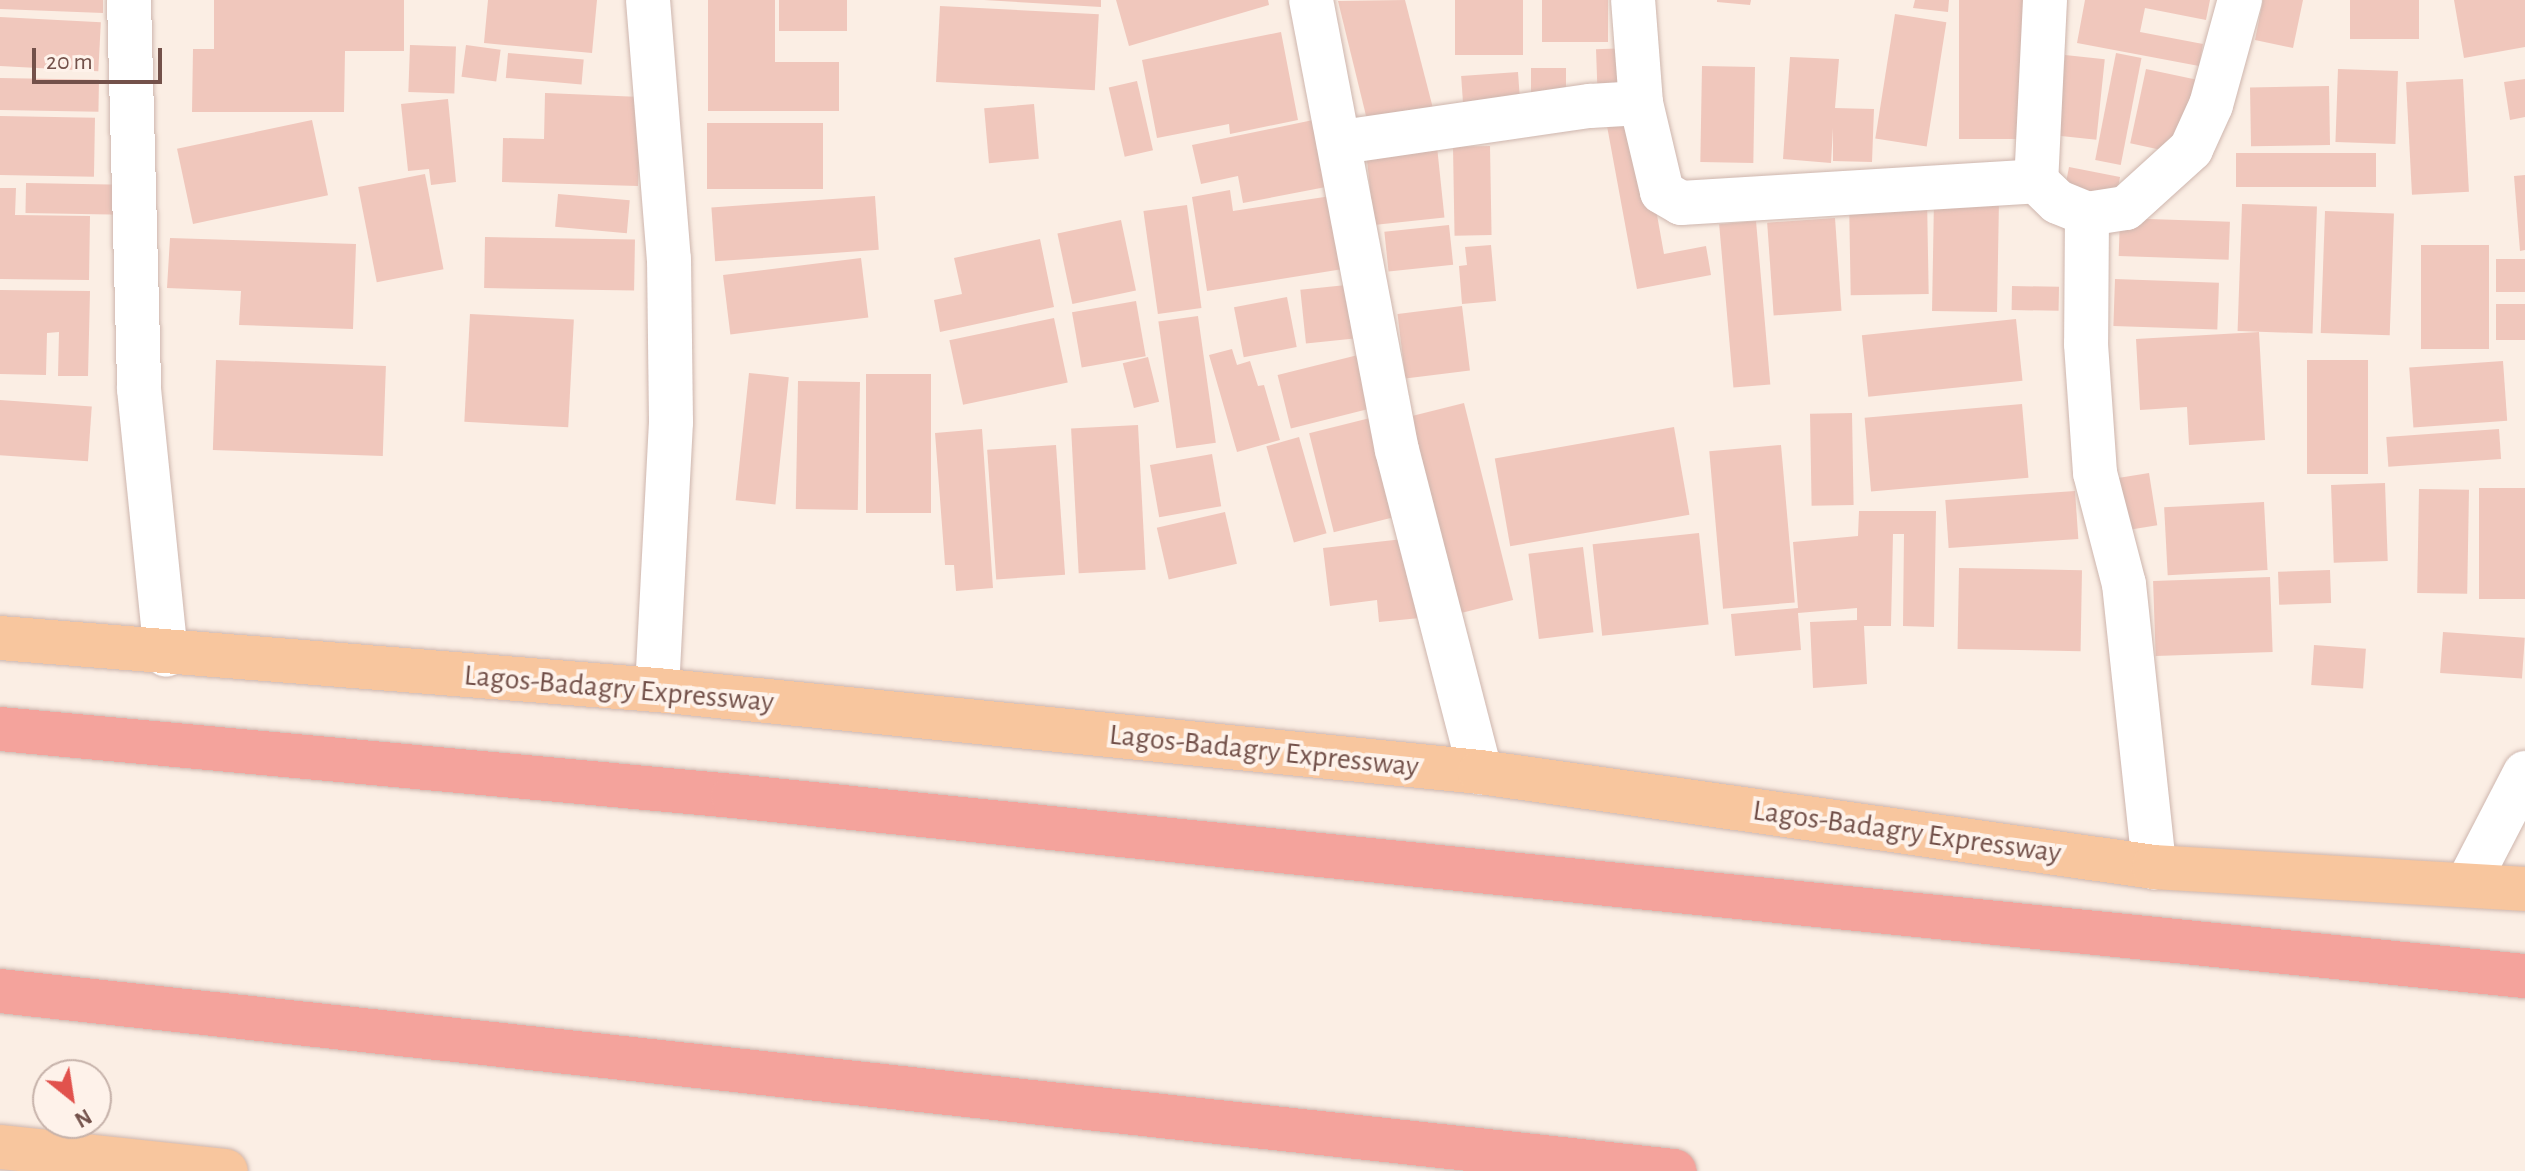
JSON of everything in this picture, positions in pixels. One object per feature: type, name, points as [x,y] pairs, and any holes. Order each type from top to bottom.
[{"type":"highway","points":[[0,729],[733,796],[2525,976]]},
{"type":"highway","points":[[0,991],[1674,1171]]},
{"type":"main road","name":"Lagos-Badagry Expressway","points":[[0,638],[166,655],[657,690],[1480,772],[2154,867],[2468,883],[2525,889]]},
{"type":"main road","points":[[0,1147],[93,1164],[226,1171]]},
{"type":"street","points":[[129,0],[139,389],[166,655]]},
{"type":"street","points":[[648,0],[670,274],[671,422],[657,690]]},
{"type":"street","points":[[1311,0],[1342,142],[1397,450],[1480,772]]},
{"type":"street","points":[[1633,0],[1641,103],[1662,192],[1681,203],[2036,181],[2058,202],[2087,214],[2126,208],[2191,149],[2211,105],[2240,0]]},
{"type":"street","points":[[2036,181],[2045,0]]},
{"type":"street","points":[[1342,142],[1590,106],[1641,103]]},
{"type":"street","points":[[2087,214],[2086,344],[2095,473],[2124,584],[2154,867]]},
{"type":"street","points":[[2468,883],[2525,773]]},
{"type":"building","points":[[0,0],[103,0],[103,13],[0,9]]},
{"type":"building","points":[[214,0],[404,0],[404,51],[345,51],[344,112],[192,112],[193,49],[214,49]]},
{"type":"building","points":[[488,0],[597,0],[592,53],[484,43]]},
{"type":"building","points":[[708,0],[775,0],[775,62],[839,62],[839,111],[708,111]]},
{"type":"building","points":[[779,0],[847,0],[847,31],[779,31]]},
{"type":"building","points":[[984,0],[1101,0],[1101,7]]},
{"type":"building","points":[[1116,0],[1268,0],[1269,5],[1129,46]]},
{"type":"building","points":[[1405,0],[1435,116],[1369,128],[1338,1]]},
{"type":"building","points":[[1455,0],[1523,0],[1523,55],[1455,55]]},
{"type":"building","points":[[1542,0],[1608,0],[1608,42],[1542,42]]},
{"type":"building","points":[[1717,0],[1751,0],[1750,5]]},
{"type":"building","points":[[1915,0],[1949,0],[1948,12],[1913,8]]},
{"type":"building","points":[[1959,0],[2031,0],[2031,139],[1959,139]]},
{"type":"building","points":[[2085,0],[2210,0],[2206,20],[2145,8],[2140,32],[2203,44],[2199,66],[2077,43]]},
{"type":"building","points":[[2263,0],[2303,0],[2293,48],[2255,40]]},
{"type":"building","points":[[2350,0],[2419,0],[2419,39],[2350,39]]},
{"type":"building","points":[[2454,0],[2525,0],[2525,47],[2464,58]]},
{"type":"building","points":[[940,6],[1099,14],[1095,90],[936,82]]},
{"type":"building","points":[[1895,14],[1946,22],[1927,147],[1875,138]]},
{"type":"building","points":[[0,17],[101,22],[98,71],[0,66]]},
{"type":"building","points":[[1281,32],[1298,120],[1230,134],[1229,124],[1157,138],[1142,60]]},
{"type":"building","points":[[410,45],[456,47],[454,94],[408,92]]},
{"type":"building","points":[[466,45],[501,50],[496,82],[462,77]]},
{"type":"building","points":[[1629,48],[1631,95],[1598,96],[1596,49]]},
{"type":"building","points":[[508,53],[584,60],[582,85],[506,78]]},
{"type":"building","points":[[2116,53],[2142,58],[2121,165],[2095,160]]},
{"type":"building","points":[[2065,55],[2105,59],[2096,140],[2057,136]]},
{"type":"building","points":[[1790,57],[1839,59],[1835,108],[1874,109],[1872,162],[1833,161],[1833,128],[1831,163],[1783,159]]},
{"type":"building","points":[[1702,66],[1755,67],[1753,163],[1700,162]]},
{"type":"building","points":[[1531,68],[1566,68],[1566,102],[1531,102]]},
{"type":"building","points":[[2146,69],[2197,80],[2181,154],[2130,143]]},
{"type":"building","points":[[2338,69],[2398,71],[2395,144],[2335,142]]},
{"type":"building","points":[[1518,72],[1520,100],[1463,104],[1461,76]]},
{"type":"building","points":[[0,78],[99,80],[98,112],[0,110]]},
{"type":"building","points":[[2463,79],[2469,192],[2412,195],[2406,82]]},
{"type":"building","points":[[2525,79],[2525,117],[2510,120],[2504,82]]},
{"type":"building","points":[[1137,81],[1153,150],[1125,157],[1109,88]]},
{"type":"building","points":[[2329,86],[2330,145],[2251,146],[2250,87]]},
{"type":"building","points":[[545,93],[641,97],[638,186],[502,182],[503,138],[544,139]]},
{"type":"building","points":[[448,99],[456,182],[431,185],[429,169],[408,171],[401,104]]},
{"type":"building","points":[[1034,104],[1039,159],[989,163],[984,108]]},
{"type":"building","points":[[0,116],[95,118],[94,177],[0,175]]},
{"type":"building","points":[[1318,119],[1331,186],[1243,203],[1238,176],[1201,184],[1192,145]]},
{"type":"building","points":[[312,120],[328,195],[193,224],[177,149]]},
{"type":"building","points":[[1640,120],[1664,254],[1706,246],[1711,275],[1637,289],[1607,126]]},
{"type":"building","points":[[707,123],[823,123],[823,189],[707,189]]},
{"type":"building","points":[[1436,137],[1444,218],[1374,225],[1365,144]]},
{"type":"building","points":[[1490,146],[1492,235],[1455,236],[1453,147]]},
{"type":"building","points":[[2236,153],[2376,153],[2376,187],[2236,187]]},
{"type":"building","points":[[2069,167],[2120,177],[2115,203],[2064,194]]},
{"type":"building","points":[[425,174],[444,269],[377,282],[358,187]]},
{"type":"building","points":[[2525,175],[2525,250],[2520,251],[2514,176]]},
{"type":"building","points":[[26,183],[124,185],[123,215],[25,213]]},
{"type":"building","points":[[0,188],[16,188],[15,215],[90,216],[89,280],[0,279]]},
{"type":"building","points":[[1230,190],[1233,211],[1331,196],[1343,269],[1207,291],[1192,197]]},
{"type":"building","points":[[558,194],[630,200],[627,233],[555,227]]},
{"type":"building","points":[[875,196],[879,250],[715,261],[711,207]]},
{"type":"building","points":[[1927,197],[1929,294],[1851,295],[1849,198]]},
{"type":"building","points":[[1934,199],[1999,200],[1997,312],[1932,311]]},
{"type":"building","points":[[2242,204],[2317,207],[2313,334],[2238,331]]},
{"type":"building","points":[[1187,205],[1201,308],[1158,314],[1143,211]]},
{"type":"building","points":[[2325,211],[2394,213],[2390,335],[2321,333]]},
{"type":"building","points":[[1835,218],[1841,311],[1774,316],[1767,223]]},
{"type":"building","points":[[2120,218],[2230,222],[2229,260],[2119,256]]},
{"type":"building","points":[[1121,220],[1136,290],[1072,304],[1057,234]]},
{"type":"building","points":[[1756,221],[1770,384],[1733,388],[1719,224]]},
{"type":"building","points":[[1449,225],[1453,265],[1389,272],[1384,232]]},
{"type":"building","points":[[485,237],[635,240],[634,291],[484,288]]},
{"type":"building","points":[[170,238],[356,244],[353,329],[239,325],[241,291],[167,288]]},
{"type":"building","points":[[1040,239],[1054,307],[940,332],[934,300],[962,294],[954,258]]},
{"type":"building","points":[[1491,245],[1496,301],[1462,304],[1459,266],[1467,265],[1465,247]]},
{"type":"building","points":[[2421,245],[2489,245],[2489,349],[2421,349]]},
{"type":"building","points":[[861,258],[868,318],[730,334],[723,275]]},
{"type":"building","points":[[2496,259],[2525,259],[2525,292],[2496,292]]},
{"type":"building","points":[[2115,279],[2219,283],[2217,330],[2113,326]]},
{"type":"building","points":[[1356,284],[1362,338],[1306,344],[1300,290]]},
{"type":"building","points":[[2012,286],[2059,287],[2059,311],[2012,310]]},
{"type":"building","points":[[0,290],[90,291],[88,376],[58,376],[59,332],[47,333],[46,375],[0,374]]},
{"type":"building","points":[[1287,297],[1297,347],[1244,357],[1234,307]]},
{"type":"building","points":[[1136,301],[1146,356],[1082,367],[1072,312]]},
{"type":"building","points":[[2496,304],[2525,304],[2525,340],[2496,340]]},
{"type":"building","points":[[1462,306],[1470,371],[1405,378],[1397,314]]},
{"type":"building","points":[[470,314],[574,319],[568,427],[464,422]]},
{"type":"building","points":[[1198,316],[1216,443],[1176,448],[1158,322]]},
{"type":"building","points":[[1054,318],[1068,383],[963,405],[949,340]]},
{"type":"building","points":[[2016,319],[2022,381],[1868,397],[1862,335]]},
{"type":"building","points":[[2259,332],[2265,440],[2189,445],[2187,407],[2140,410],[2136,339]]},
{"type":"building","points":[[1232,349],[1237,365],[1250,361],[1258,386],[1264,385],[1280,440],[1237,452],[1209,355]]},
{"type":"building","points":[[1362,354],[1375,407],[1291,428],[1278,375]]},
{"type":"building","points":[[1148,357],[1159,402],[1134,408],[1123,363]]},
{"type":"building","points":[[216,360],[386,366],[383,456],[213,450]]},
{"type":"building","points":[[2307,360],[2368,360],[2368,474],[2307,474]]},
{"type":"building","points":[[2503,361],[2507,421],[2413,427],[2409,368]]},
{"type":"building","points":[[749,373],[789,377],[775,504],[736,500]]},
{"type":"building","points":[[866,374],[931,374],[931,513],[866,513]]},
{"type":"building","points":[[798,381],[860,382],[858,510],[796,509]]},
{"type":"building","points":[[0,400],[92,406],[88,461],[0,455]]},
{"type":"building","points":[[1464,403],[1513,600],[1446,617],[1397,420]]},
{"type":"building","points":[[2022,404],[2028,478],[1871,491],[1865,418]]},
{"type":"building","points":[[1852,413],[1854,505],[1812,506],[1810,414]]},
{"type":"building","points":[[1378,416],[1403,515],[1334,532],[1309,433]]},
{"type":"building","points":[[1138,425],[1146,570],[1079,573],[1071,429]]},
{"type":"building","points":[[1674,427],[1689,515],[1510,546],[1495,459]]},
{"type":"building","points":[[982,429],[993,588],[956,591],[954,565],[945,565],[935,433]]},
{"type":"building","points":[[2499,429],[2501,459],[2388,467],[2386,437]]},
{"type":"building","points":[[1299,437],[1327,533],[1294,542],[1266,446]]},
{"type":"building","points":[[1056,445],[1065,575],[996,579],[987,450]]},
{"type":"building","points":[[1781,445],[1795,602],[1723,609],[1709,451]]},
{"type":"building","points":[[1212,454],[1221,506],[1159,517],[1150,465]]},
{"type":"building","points":[[2149,473],[2157,525],[2122,531],[2113,479]]},
{"type":"building","points":[[2385,483],[2388,561],[2334,563],[2331,485]]},
{"type":"building","points":[[2479,488],[2525,488],[2525,599],[2479,599]]},
{"type":"building","points":[[2419,489],[2469,490],[2467,594],[2417,593]]},
{"type":"building","points":[[2075,491],[2078,539],[1949,548],[1945,500]]},
{"type":"building","points":[[2264,502],[2268,570],[2168,575],[2164,507]]},
{"type":"building","points":[[1859,511],[1936,511],[1934,627],[1903,626],[1904,534],[1893,534],[1891,626],[1864,626],[1867,684],[1813,688],[1810,622],[1857,620],[1857,608],[1798,613],[1801,650],[1735,656],[1731,614],[1798,608],[1793,542],[1858,536]]},
{"type":"building","points":[[1225,512],[1237,564],[1169,579],[1157,528]]},
{"type":"building","points":[[1699,533],[1709,624],[1602,636],[1593,544]]},
{"type":"building","points":[[1412,538],[1420,618],[1379,622],[1377,600],[1330,606],[1323,548]]},
{"type":"building","points":[[1583,547],[1593,632],[1539,639],[1528,554]]},
{"type":"building","points":[[1959,568],[2082,570],[2081,651],[1958,649]]},
{"type":"building","points":[[2330,570],[2331,603],[2279,605],[2278,572]]},
{"type":"building","points":[[2270,577],[2273,652],[2156,656],[2153,581]]},
{"type":"building","points":[[2443,632],[2525,638],[2522,679],[2440,673]]},
{"type":"building","points":[[2314,645],[2366,649],[2363,689],[2311,685]]}]
